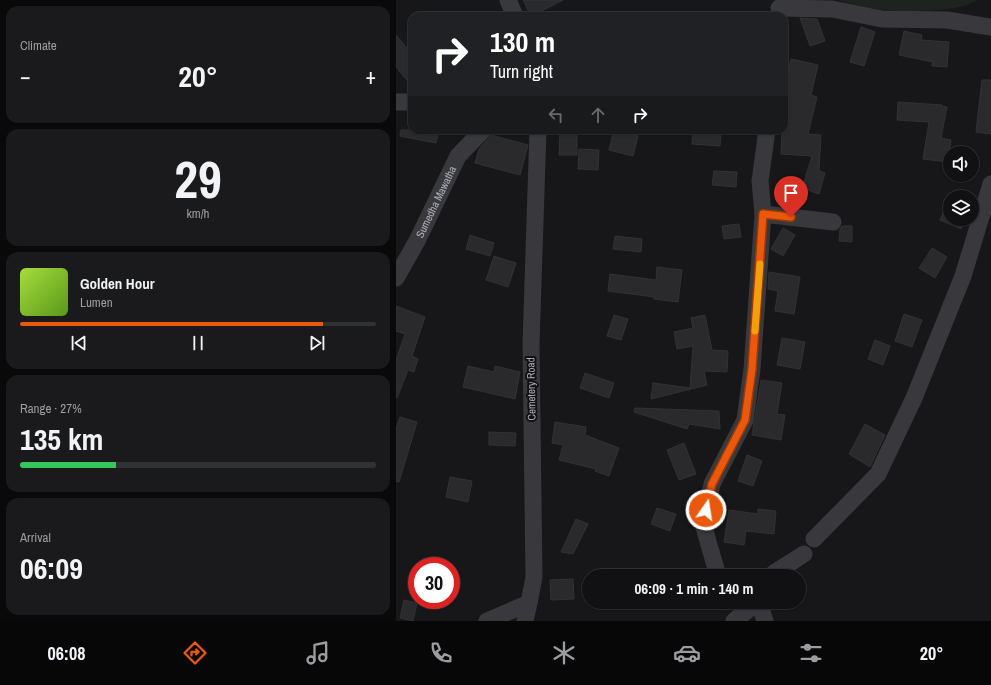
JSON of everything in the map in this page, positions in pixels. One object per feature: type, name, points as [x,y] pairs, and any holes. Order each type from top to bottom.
[{"type":"street","points":[[508,0],[513,12]]},
{"type":"street","points":[[778,8],[832,9],[882,19],[947,20],[991,27]]},
{"type":"street","points":[[396,102],[408,102]]},
{"type":"street","name":"Sumedha Mawatha","points":[[396,278],[417,241],[458,156],[479,134]]},
{"type":"street","name":"Cemetery Road","points":[[525,621],[534,577],[531,344],[538,134]]},
{"type":"street","points":[[716,569],[703,524],[712,484],[745,420],[752,369],[763,214],[760,181],[766,134]]},
{"type":"street","points":[[814,539],[878,474],[914,398],[963,276],[991,184]]},
{"type":"street","points":[[763,214],[832,222]]},
{"type":"street","points":[[780,569],[804,554]]},
{"type":"street","points":[[487,621],[529,603]]},
{"type":"street","points":[[734,621],[749,609]]},
{"type":"street","points":[[761,609],[766,621]]},
{"type":"shaded area","points":[[837,0],[977,0],[968,5],[956,8],[909,11],[870,8]]},
{"type":"building","points":[[523,0],[563,0],[540,12],[529,12]]},
{"type":"building","points":[[800,18],[817,19],[825,41],[810,46]]},
{"type":"building","points":[[861,27],[875,32],[864,66],[850,62]]},
{"type":"building","points":[[904,31],[922,35],[921,40],[949,42],[947,67],[932,66],[933,62],[899,55]]},
{"type":"building","points":[[396,35],[408,49],[408,81],[396,67]]},
{"type":"building","points":[[791,59],[818,65],[811,95],[817,97],[808,134],[821,135],[819,171],[825,173],[819,194],[802,188],[812,156],[781,154],[782,134],[788,134],[788,73]]},
{"type":"building","points":[[982,80],[991,80],[991,134],[976,132]]},
{"type":"building","points":[[898,102],[942,105],[941,106],[947,107],[941,138],[951,140],[950,146],[943,146],[943,161],[923,159],[929,122],[897,120]]},
{"type":"building","points":[[401,130],[408,130],[408,134],[438,134],[436,143],[400,136]]},
{"type":"building","points":[[560,134],[577,134],[577,155],[559,155]]},
{"type":"building","points":[[613,134],[630,134],[638,136],[633,156],[609,150]]},
{"type":"building","points":[[693,134],[721,134],[720,146],[692,144]]},
{"type":"building","points":[[491,135],[528,145],[520,175],[475,163],[479,149]]},
{"type":"building","points":[[579,149],[599,150],[598,170],[578,169]]},
{"type":"building","points":[[714,171],[737,172],[736,187],[712,185]]},
{"type":"building","points":[[943,213],[943,221],[940,220]]},
{"type":"building","points":[[739,224],[741,237],[724,239],[722,226]]},
{"type":"building","points":[[842,226],[852,226],[852,242],[839,241],[840,229]]},
{"type":"building","points":[[954,226],[962,226],[961,229]]},
{"type":"building","points":[[783,228],[795,235],[783,256],[771,249]]},
{"type":"building","points":[[470,235],[494,243],[490,256],[466,249]]},
{"type":"building","points":[[615,236],[642,239],[641,252],[613,249]]},
{"type":"building","points":[[932,248],[947,257],[935,278],[919,268]]},
{"type":"building","points":[[494,256],[516,263],[508,287],[486,280]]},
{"type":"building","points":[[657,267],[682,270],[678,302],[654,299],[654,297],[608,291],[610,274],[656,280]]},
{"type":"building","points":[[769,272],[800,277],[794,314],[775,311],[778,291],[768,289]]},
{"type":"building","points":[[396,306],[425,317],[412,356],[418,359],[414,372],[408,370],[397,398],[396,360],[405,334],[396,331]]},
{"type":"building","points":[[904,314],[922,320],[912,347],[895,341]]},
{"type":"building","points":[[614,315],[628,319],[621,340],[607,336]]},
{"type":"building","points":[[705,315],[712,350],[728,351],[727,372],[704,371],[707,385],[651,399],[653,383],[690,388],[693,346],[677,349],[674,332],[693,328],[691,318]]},
{"type":"building","points":[[782,338],[805,342],[800,369],[777,365]]},
{"type":"building","points":[[875,340],[890,346],[883,365],[868,359]]},
{"type":"building","points":[[468,366],[494,372],[495,366],[520,372],[515,399],[463,387]]},
{"type":"building","points":[[585,373],[614,383],[609,398],[580,388]]},
{"type":"building","points":[[761,380],[782,383],[777,414],[785,415],[781,440],[752,435]]},
{"type":"building","points":[[635,408],[719,411],[720,429],[689,424],[687,429],[634,412]]},
{"type":"building","points":[[400,417],[417,422],[399,482],[396,482],[396,429]]},
{"type":"building","points":[[555,422],[586,427],[585,435],[619,448],[609,476],[595,471],[596,469],[559,460],[563,445],[552,443]]},
{"type":"building","points":[[865,424],[885,435],[870,467],[849,454]]},
{"type":"building","points":[[489,432],[516,433],[515,446],[489,445]]},
{"type":"building","points":[[684,443],[696,474],[679,480],[667,450]]},
{"type":"building","points":[[747,455],[762,461],[753,486],[738,481]]},
{"type":"building","points":[[450,477],[472,481],[468,502],[446,497]]},
{"type":"building","points":[[657,508],[676,514],[670,531],[651,524]]},
{"type":"building","points":[[758,509],[776,511],[774,534],[746,531],[744,545],[724,542],[729,510],[758,514]]},
{"type":"building","points":[[576,519],[588,524],[573,554],[561,552]]},
{"type":"building","points":[[573,579],[574,599],[551,600],[550,580]]},
{"type":"building","points":[[404,600],[408,601],[408,609],[416,609],[413,621],[400,618]]},
{"type":"slow traffic","points":[[755,331],[760,264]]},
{"type":"route","points":[[706,510],[712,484],[745,420],[752,369],[763,214],[791,217]]}]
